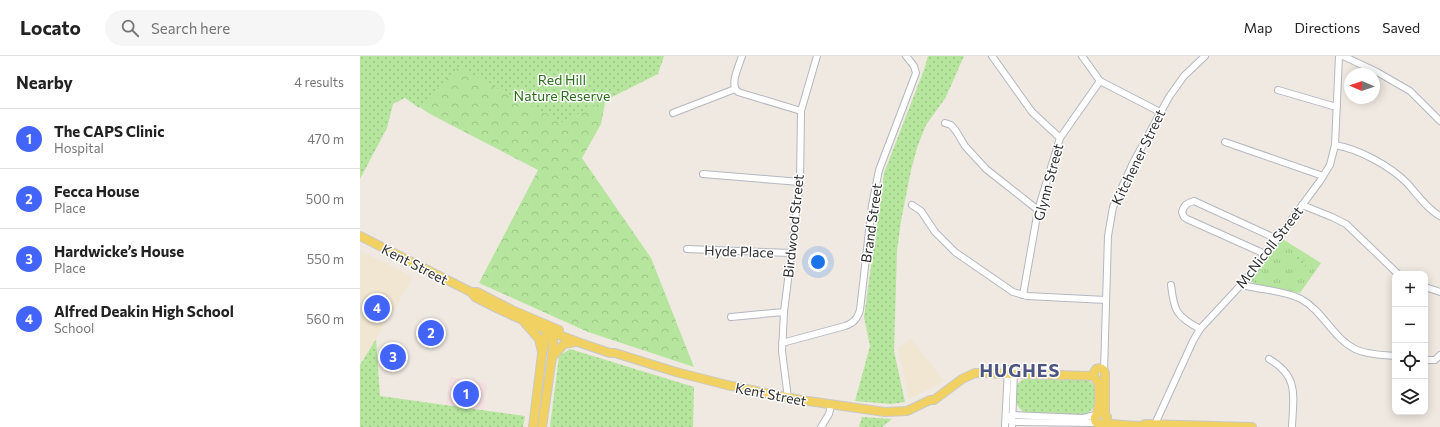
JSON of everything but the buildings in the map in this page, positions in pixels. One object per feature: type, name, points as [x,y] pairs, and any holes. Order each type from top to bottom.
[{"type":"main road","name":"Kent Street","points":[[360,236],[471,292],[475,297],[521,320],[612,349],[615,353]]},
{"type":"main road","name":"Kent Street","points":[[471,292],[477,292],[577,342],[610,353],[615,353],[676,372],[727,385],[788,398],[831,405],[885,412],[907,411],[930,400],[932,397],[970,371],[981,368],[1011,371],[1098,374]]},
{"type":"main road","points":[[521,320],[539,339],[542,354]]},
{"type":"main road","points":[[533,427],[542,354],[551,330]]},
{"type":"main road","points":[[542,427],[552,357],[551,330]]},
{"type":"main road","points":[[552,357],[564,344],[577,342]]},
{"type":"main road","name":"Kitchener Street","points":[[1098,374],[1101,418]]},
{"type":"main road","points":[[1101,418],[1142,422],[1145,425],[1156,424],[1252,427]]},
{"type":"street","points":[[742,56],[733,84],[735,90],[801,111]]},
{"type":"street","name":"Birdwood Street","points":[[788,398],[782,343],[784,312],[800,182],[801,111],[817,56]]},
{"type":"street","name":"Brand Street","points":[[782,343],[845,326],[853,323],[857,318],[860,310],[872,205],[879,170],[916,73],[914,66],[906,56]]},
{"type":"street","points":[[992,56],[1032,112],[1060,138]]},
{"type":"street","points":[[1082,56],[1100,81],[1160,112]]},
{"type":"street","name":"Kitchener Street","points":[[1098,374],[1104,346],[1108,236],[1113,207],[1122,185],[1160,112],[1178,84],[1190,69],[1205,56]]},
{"type":"street","name":"McNicoll Street","points":[[1156,424],[1193,341],[1200,329],[1242,284],[1277,239],[1330,165],[1336,145],[1340,56]]},
{"type":"street","points":[[1343,56],[1378,72],[1410,91],[1440,121]]},
{"type":"street","name":"Glynn Street","points":[[1023,295],[1038,210],[1060,138],[1100,81]]},
{"type":"street","points":[[673,113],[735,90]]},
{"type":"street","points":[[1278,90],[1337,106]]},
{"type":"street","points":[[945,123],[951,125],[966,146],[986,169],[1038,210]]},
{"type":"street","points":[[1225,142],[1323,176]]},
{"type":"street","points":[[1336,145],[1354,150],[1396,173],[1428,206],[1440,216]]},
{"type":"street","points":[[703,174],[800,182]]},
{"type":"street","points":[[1265,254],[1187,219],[1184,217],[1182,212],[1184,207],[1187,203],[1194,202],[1277,239]]},
{"type":"street","points":[[912,205],[921,211],[935,232],[955,252],[1013,292],[1023,295],[1106,300]]},
{"type":"street","points":[[1302,205],[1346,224],[1357,233],[1394,271]]},
{"type":"street","name":"Hyde Place","points":[[687,249],[791,253]]},
{"type":"street","points":[[1242,284],[1293,295],[1311,306],[1342,340],[1356,350],[1392,356]]},
{"type":"street","points":[[1171,285],[1176,312],[1182,318],[1200,329]]},
{"type":"street","points":[[1428,288],[1440,292]]},
{"type":"street","points":[[731,317],[784,312]]},
{"type":"street","points":[[1428,360],[1435,360],[1440,355]]},
{"type":"street","points":[[1269,359],[1284,370],[1293,387],[1292,427]]},
{"type":"street","points":[[1005,427],[1011,371]]},
{"type":"street","points":[[1011,371],[1012,421]]},
{"type":"street","points":[[821,427],[829,414],[831,405]]},
{"type":"street","points":[[1006,418],[1012,421],[1101,418]]},
{"type":"shaded area","points":[[360,251],[413,277],[360,365]]},
{"type":"shaded area","points":[[911,339],[944,381],[909,399],[898,349]]},
{"type":"shaded area","points":[[450,377],[487,383],[483,410],[446,405]]},
{"type":"green space","points":[[360,56],[613,62],[601,124],[582,158],[651,258],[694,367],[588,332],[479,283],[538,170],[430,114],[398,93]]},
{"type":"green space","name":"Red Hill Nature Reserve","points":[[360,56],[664,56],[658,74],[562,122],[458,67],[419,108],[405,98],[393,104],[387,128],[360,179]]},
{"type":"green space","points":[[928,56],[964,56],[946,97],[926,125],[918,145],[911,170],[901,221],[897,251],[894,351],[905,402],[891,404],[855,401],[870,346],[864,317],[884,173]]},
{"type":"green space","points":[[1281,238],[1321,263],[1300,293],[1256,284],[1250,281]]},
{"type":"green space","points":[[1297,255],[1306,263],[1304,268],[1299,267],[1298,262],[1294,259]]},
{"type":"green space","points":[[376,339],[380,396],[525,416],[523,427],[360,427],[360,365]]},
{"type":"green space","points":[[570,349],[694,387],[693,427],[550,427],[559,356]]},
{"type":"green space","points":[[1027,377],[1088,379],[1095,387],[1094,407],[1086,415],[1024,413],[1017,405],[1017,384]]},
{"type":"green space","points":[[862,417],[892,419],[882,427],[859,427]]},
{"type":"place","name":"Alfred Deakin High School","points":[[377,308]]},
{"type":"place","name":"Fecca House","points":[[431,333]]},
{"type":"place","name":"Hardwicke’s House","points":[[393,357]]},
{"type":"place","name":"The CAPS Clinic","points":[[466,394]]},
{"type":"district","name":"HUGHES","points":[[1020,370]]}]
